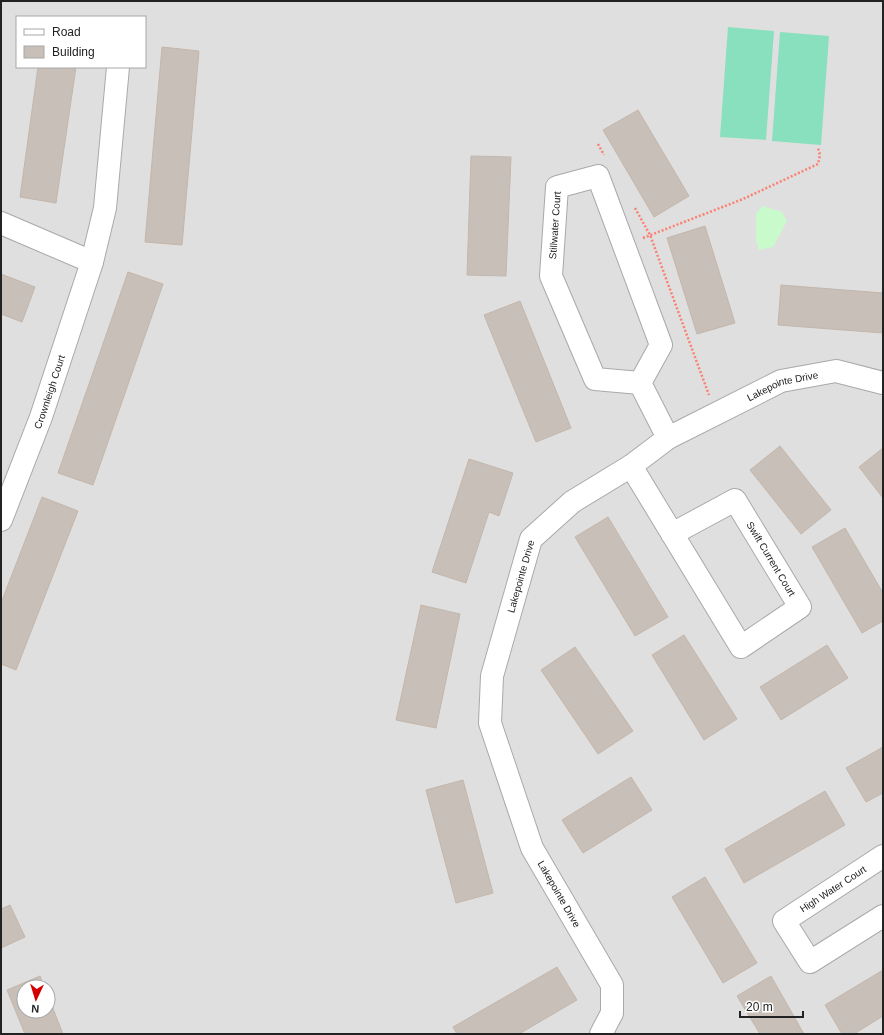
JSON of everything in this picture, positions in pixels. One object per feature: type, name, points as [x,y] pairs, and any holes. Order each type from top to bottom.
[{"type":"street","name":"Crownleigh Court","points":[[1,520],[41,417],[92,262],[105,208],[118,68]]},
{"type":"street","name":"Stillwater Court","points":[[598,176],[661,344],[640,383],[595,380],[551,276],[557,187],[598,176]]},
{"type":"street","points":[[1,223],[92,262]]},
{"type":"street","name":"Lakepointe Drive","points":[[601,1034],[612,1013],[612,985],[532,848],[490,723],[492,676],[531,539],[572,502],[631,466],[668,438],[781,381],[836,371],[883,383]]},
{"type":"street","points":[[640,383],[668,438]]},
{"type":"street","name":"Swift Current Court","points":[[631,466],[672,534],[741,647],[800,607],[735,500],[672,534]]},
{"type":"street","name":"High Water Court","points":[[883,856],[784,921],[810,962],[883,916]]},
{"type":"path","points":[[598,144],[606,157]]},
{"type":"path","points":[[624,245],[743,199],[818,164],[820,155],[818,148]]},
{"type":"path","points":[[632,203],[650,235],[716,414]]},
{"type":"shaded area","points":[[1,1],[883,1],[883,1034],[1,1034]]},
{"type":"green space","points":[[728,27],[774,31],[766,140],[720,137]]},
{"type":"green space","points":[[780,32],[829,36],[821,145],[772,141]]},
{"type":"green space","points":[[763,206],[782,212],[787,221],[773,247],[759,250],[756,241],[756,213]]},
{"type":"building","points":[[162,47],[199,51],[182,245],[145,242]]},
{"type":"building","points":[[38,68],[76,68],[56,203],[20,197]]},
{"type":"building","points":[[638,110],[689,196],[654,217],[603,130]]},
{"type":"building","points":[[471,156],[511,157],[506,276],[467,275]]},
{"type":"building","points":[[705,226],[735,323],[697,334],[667,238]]},
{"type":"building","points":[[128,272],[163,284],[93,485],[58,473]]},
{"type":"building","points":[[1,274],[35,287],[22,322],[1,314]]},
{"type":"building","points":[[781,285],[883,293],[883,333],[778,325]]},
{"type":"building","points":[[520,301],[571,428],[536,442],[484,315]]},
{"type":"building","points":[[780,446],[831,510],[801,534],[750,470]]},
{"type":"building","points":[[883,448],[883,498],[859,467]]},
{"type":"building","points":[[469,459],[513,473],[499,516],[489,512],[466,583],[432,572]]},
{"type":"building","points":[[42,497],[78,511],[16,670],[1,664],[1,603]]},
{"type":"building","points":[[608,517],[668,617],[635,636],[575,537]]},
{"type":"building","points":[[845,528],[883,593],[883,621],[862,633],[812,547]]},
{"type":"building","points":[[421,605],[460,614],[436,728],[396,720]]},
{"type":"building","points":[[684,635],[737,719],[704,740],[652,655]]},
{"type":"building","points":[[827,645],[848,678],[781,720],[760,687]]},
{"type":"building","points":[[575,647],[633,731],[598,754],[541,670]]},
{"type":"building","points":[[883,747],[883,793],[866,802],[846,768]]},
{"type":"building","points":[[631,777],[652,810],[583,853],[562,820]]},
{"type":"building","points":[[463,780],[493,893],[456,903],[426,790]]},
{"type":"building","points":[[825,791],[845,825],[744,883],[725,849]]},
{"type":"building","points":[[705,877],[757,963],[723,983],[672,897]]},
{"type":"building","points":[[10,905],[25,937],[1,948],[1,909]]},
{"type":"building","points":[[557,967],[577,1000],[519,1034],[457,1034],[453,1027]]},
{"type":"building","points":[[883,970],[883,1016],[854,1034],[842,1034],[825,1005]]},
{"type":"building","points":[[40,976],[41,979],[33,979]]},
{"type":"building","points":[[771,976],[804,1034],[760,1034],[737,996]]},
{"type":"building","points":[[16,986],[16,1012],[7,990]]},
{"type":"building","points":[[56,1016],[63,1034],[25,1034],[19,1019],[56,1019]]}]
